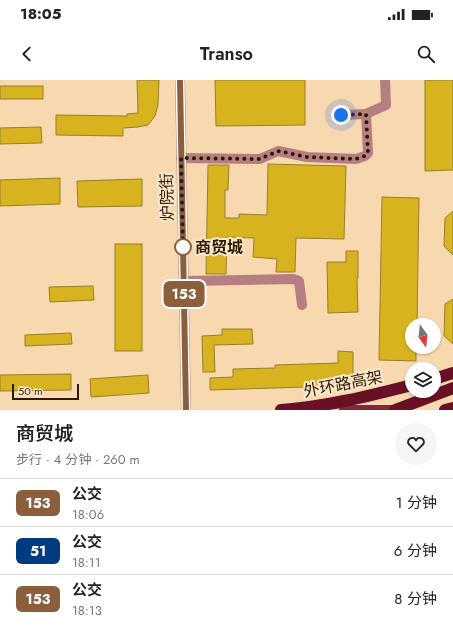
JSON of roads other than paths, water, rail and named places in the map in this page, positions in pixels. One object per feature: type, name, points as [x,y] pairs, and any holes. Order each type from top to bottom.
[{"type":"highway","points":[[441,377],[453,373]]},
{"type":"highway","name":"外环路高架","points":[[280,410],[299,409],[358,399],[405,387]]},
{"type":"highway","points":[[394,410],[453,388]]},
{"type":"highway","points":[[444,410],[453,408]]},
{"type":"main road","points":[[344,410],[394,410]]},
{"type":"street","name":"炉院街","points":[[180,80],[186,410]]},
{"type":"street","points":[[341,115],[366,114],[386,105],[385,80]]},
{"type":"street","points":[[181,158],[260,159],[278,151],[307,157],[356,159],[365,156],[368,153],[366,114]]},
{"type":"street","points":[[184,281],[294,279],[299,281],[302,305]]},
{"type":"place","name":"商贸城","points":[[183,247]]}]
